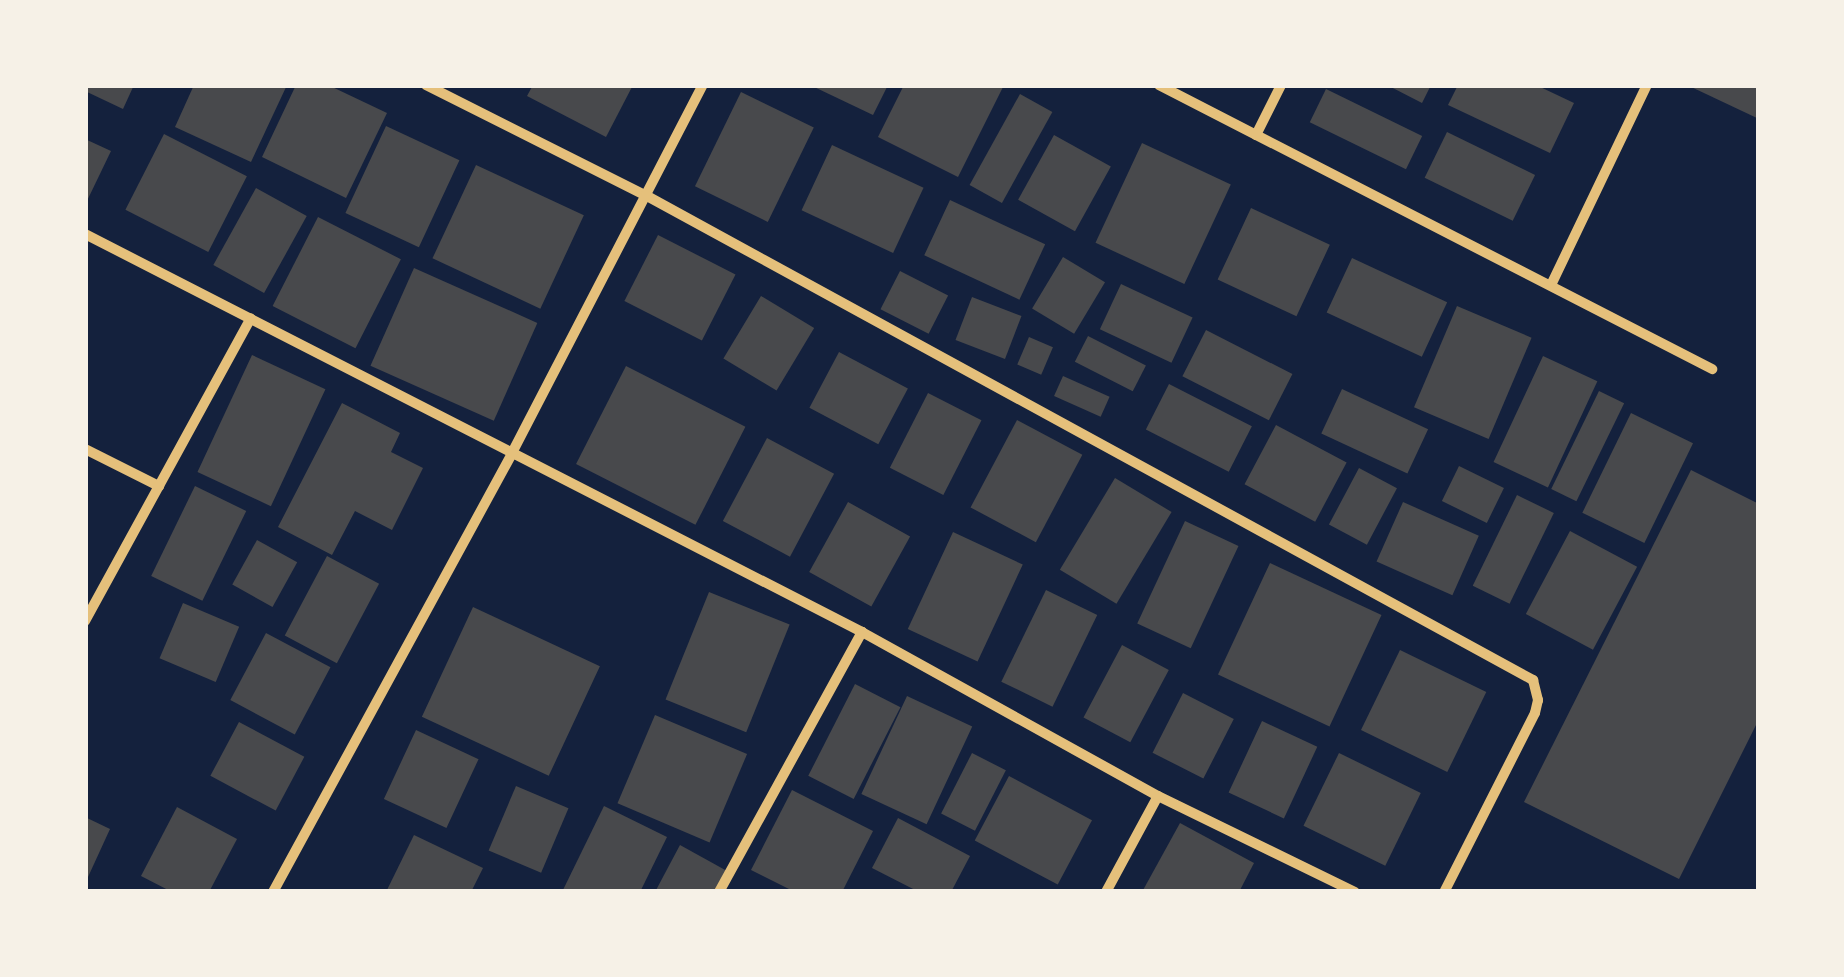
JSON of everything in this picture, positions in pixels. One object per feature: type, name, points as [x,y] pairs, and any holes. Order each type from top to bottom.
[{"type":"street","points":[[426,85],[647,196],[1532,680],[1538,700],[1535,714],[1444,892]]},
{"type":"street","points":[[273,892],[512,453],[703,85]]},
{"type":"street","points":[[1160,85],[1552,283],[1712,369]]},
{"type":"street","points":[[1256,134],[1281,85]]},
{"type":"street","points":[[1552,283],[1647,85]]},
{"type":"street","points":[[85,234],[862,632],[1158,796],[1355,892]]},
{"type":"street","points":[[85,621],[251,318]]},
{"type":"street","points":[[85,449],[160,486]]},
{"type":"street","points":[[719,892],[862,632]]},
{"type":"street","points":[[1106,892],[1158,796]]},
{"type":"building","points":[[85,85],[134,85],[123,109],[85,91]]},
{"type":"building","points":[[194,85],[287,85],[251,162],[175,127]]},
{"type":"building","points":[[296,85],[328,85],[387,113],[346,198],[262,157]]},
{"type":"building","points":[[533,85],[633,85],[606,137],[527,96]]},
{"type":"building","points":[[810,85],[888,85],[873,115]]},
{"type":"building","points":[[904,85],[1004,85],[958,177],[878,137]]},
{"type":"building","points":[[1387,85],[1431,85],[1422,103]]},
{"type":"building","points":[[1458,85],[1536,85],[1574,103],[1550,153],[1448,105]]},
{"type":"building","points":[[1687,85],[1759,85],[1759,119]]},
{"type":"building","points":[[1326,89],[1422,136],[1406,169],[1310,122]]},
{"type":"building","points":[[741,92],[814,128],[768,222],[695,186]]},
{"type":"building","points":[[1020,94],[1052,112],[1002,203],[970,185]]},
{"type":"building","points":[[386,126],[459,160],[419,247],[345,213]]},
{"type":"building","points":[[1447,132],[1535,175],[1513,221],[1425,178]]},
{"type":"building","points":[[164,134],[247,176],[208,252],[125,210]]},
{"type":"building","points":[[1054,135],[1111,167],[1075,231],[1018,200]]},
{"type":"building","points":[[85,139],[111,151],[85,205]]},
{"type":"building","points":[[1142,143],[1231,184],[1184,284],[1096,243]]},
{"type":"building","points":[[832,145],[924,188],[893,253],[802,210]]},
{"type":"building","points":[[476,165],[584,215],[540,309],[432,258]]},
{"type":"building","points":[[256,188],[307,216],[264,293],[213,265]]},
{"type":"building","points":[[950,200],[1045,244],[1019,300],[924,255]]},
{"type":"building","points":[[1251,208],[1330,245],[1296,316],[1218,280]]},
{"type":"building","points":[[318,217],[401,259],[355,348],[273,306]]},
{"type":"building","points":[[658,235],[736,274],[702,340],[624,301]]},
{"type":"building","points":[[1063,257],[1105,282],[1074,334],[1032,308]]},
{"type":"building","points":[[1352,258],[1447,302],[1422,357],[1327,312]]},
{"type":"building","points":[[414,268],[537,323],[494,421],[370,366]]},
{"type":"building","points":[[900,271],[948,296],[929,334],[880,309]]},
{"type":"building","points":[[1121,284],[1193,317],[1171,363],[1100,329]]},
{"type":"building","points":[[761,296],[814,328],[777,391],[723,359]]},
{"type":"building","points":[[972,297],[1021,316],[1005,359],[956,340]]},
{"type":"building","points":[[1457,306],[1532,338],[1489,439],[1414,407]]},
{"type":"building","points":[[1206,330],[1292,374],[1269,420],[1182,376]]},
{"type":"building","points":[[1088,336],[1146,366],[1133,391],[1075,362]]},
{"type":"building","points":[[1029,337],[1053,347],[1041,375],[1017,365]]},
{"type":"building","points":[[839,352],[908,389],[878,444],[809,408]]},
{"type":"building","points":[[252,355],[325,389],[271,506],[197,472]]},
{"type":"building","points":[[1543,356],[1597,381],[1548,487],[1494,462]]},
{"type":"building","points":[[626,366],[745,427],[695,525],[576,464]]},
{"type":"building","points":[[1063,376],[1110,397],[1101,417],[1054,396]]},
{"type":"building","points":[[1169,384],[1252,426],[1229,472],[1146,429]]},
{"type":"building","points":[[1342,389],[1428,429],[1407,474],[1321,433]]},
{"type":"building","points":[[1599,391],[1624,403],[1576,501],[1551,489]]},
{"type":"building","points":[[928,393],[981,420],[943,495],[890,468]]},
{"type":"building","points":[[342,403],[400,433],[391,452],[423,468],[392,530],[355,511],[332,555],[278,527]]},
{"type":"building","points":[[1631,413],[1693,443],[1644,543],[1582,513]]},
{"type":"building","points":[[1017,420],[1082,455],[1036,542],[971,507]]},
{"type":"building","points":[[1276,425],[1347,463],[1315,522],[1245,484]]},
{"type":"building","points":[[767,438],[834,474],[790,557],[723,521]]},
{"type":"building","points":[[1459,466],[1504,488],[1487,523],[1442,501]]},
{"type":"building","points":[[1359,468],[1397,488],[1367,545],[1329,525]]},
{"type":"building","points":[[1691,470],[1759,504],[1759,719],[1679,879],[1524,802]]},
{"type":"building","points":[[1115,478],[1172,512],[1116,604],[1060,570]]},
{"type":"building","points":[[195,486],[246,511],[202,601],[151,576]]},
{"type":"building","points":[[1517,495],[1554,513],[1510,604],[1473,586]]},
{"type":"building","points":[[848,502],[910,536],[871,606],[809,572]]},
{"type":"building","points":[[1403,502],[1479,536],[1452,595],[1377,561]]},
{"type":"building","points":[[1185,521],[1238,546],[1191,648],[1137,623]]},
{"type":"building","points":[[1570,531],[1637,567],[1593,650],[1526,614]]},
{"type":"building","points":[[953,532],[1023,565],[978,662],[908,629]]},
{"type":"building","points":[[257,540],[297,562],[273,607],[232,585]]},
{"type":"building","points":[[327,556],[379,584],[337,663],[285,635]]},
{"type":"building","points":[[1270,563],[1381,615],[1329,726],[1218,674]]},
{"type":"building","points":[[1046,590],[1097,615],[1053,707],[1001,682]]},
{"type":"building","points":[[709,592],[790,625],[746,732],[666,700]]},
{"type":"building","points":[[183,603],[239,627],[216,682],[160,658]]},
{"type":"building","points":[[473,607],[600,666],[549,776],[422,717]]},
{"type":"building","points":[[266,633],[330,667],[295,734],[230,700]]},
{"type":"building","points":[[1122,645],[1169,670],[1130,742],[1084,717]]},
{"type":"building","points":[[1400,650],[1486,692],[1447,772],[1361,730]]},
{"type":"building","points":[[855,684],[900,707],[854,799],[808,776]]},
{"type":"building","points":[[1183,693],[1234,719],[1203,779],[1153,753]]},
{"type":"building","points":[[907,696],[972,726],[927,824],[861,794]]},
{"type":"building","points":[[655,715],[747,754],[710,842],[617,803]]},
{"type":"building","points":[[1262,721],[1317,747],[1284,818],[1229,793]]},
{"type":"building","points":[[239,722],[304,757],[276,811],[210,776]]},
{"type":"building","points":[[416,730],[479,759],[446,828],[384,799]]},
{"type":"building","points":[[972,753],[1006,770],[975,831],[941,814]]},
{"type":"building","points":[[1339,753],[1421,793],[1385,866],[1303,826]]},
{"type":"building","points":[[1009,776],[1092,820],[1058,885],[975,840]]},
{"type":"building","points":[[516,786],[568,808],[541,873],[489,850]]},
{"type":"building","points":[[792,790],[873,831],[842,892],[795,892],[751,870]]},
{"type":"building","points":[[604,806],[667,837],[640,892],[562,892]]},
{"type":"building","points":[[177,807],[237,839],[209,892],[172,892],[141,876]]},
{"type":"building","points":[[85,817],[110,829],[88,877],[85,876]]},
{"type":"building","points":[[898,818],[970,856],[951,892],[919,892],[872,868]]},
{"type":"building","points":[[1180,823],[1254,863],[1239,892],[1142,892]]},
{"type":"building","points":[[414,835],[483,868],[471,892],[386,892]]},
{"type":"building","points":[[680,845],[727,871],[715,892],[655,892]]}]
